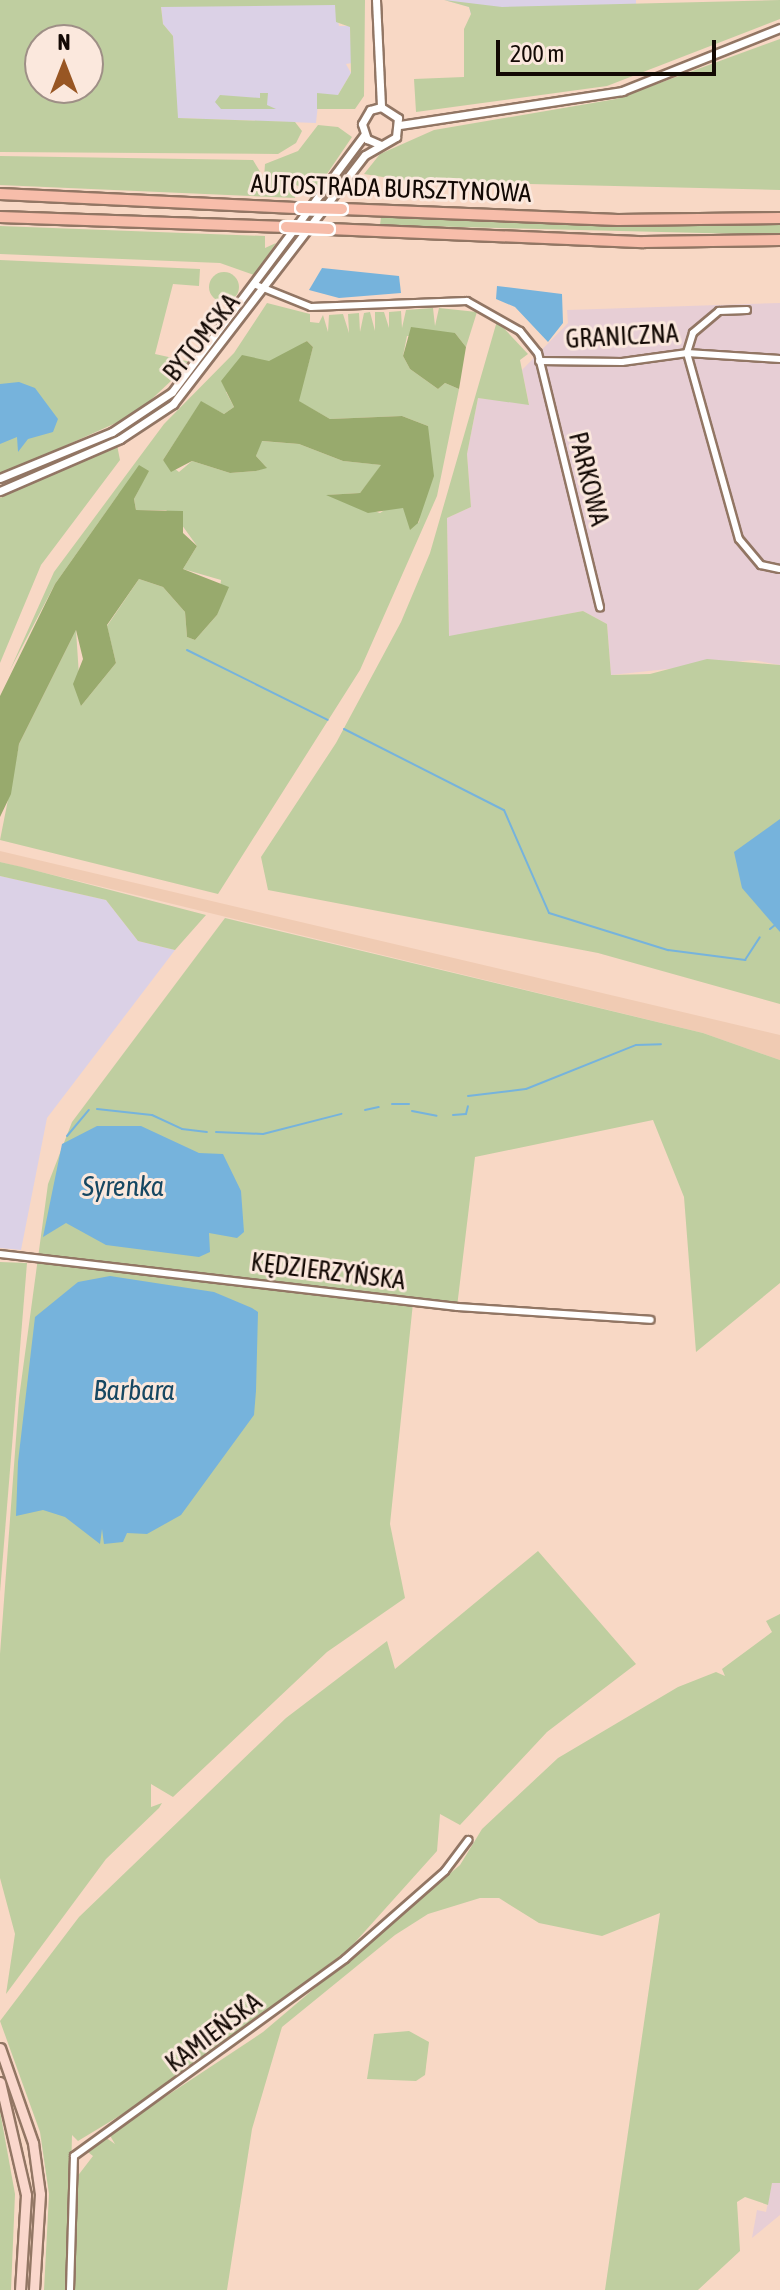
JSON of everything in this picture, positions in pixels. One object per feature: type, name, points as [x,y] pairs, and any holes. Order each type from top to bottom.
[{"type":"highway","name":"AUTOSTRADA BURSZTYNOWA","points":[[0,194],[618,220],[780,218]]},
{"type":"highway","name":"AUTOSTRADA BURSZTYNOWA","points":[[0,217],[644,242],[780,240]]},
{"type":"main road","points":[[0,2049],[36,2168],[34,2290]]},
{"type":"main road","points":[[0,2082],[26,2195],[20,2290]]},
{"type":"street","points":[[376,0],[381,107]]},
{"type":"street","points":[[400,125],[622,91],[780,28]]},
{"type":"street","points":[[381,107],[393,112],[400,125]]},
{"type":"street","points":[[381,107],[363,119],[364,135],[381,145],[392,141],[400,125]]},
{"type":"street","name":"BYTOMSKA","points":[[0,478],[112,432],[156,406],[184,381],[364,135]]},
{"type":"street","name":"BYTOMSKA","points":[[0,491],[159,416],[192,386],[365,155],[381,145]]},
{"type":"street","name":"GRANICZNA","points":[[256,285],[294,304],[324,308],[467,301],[506,318],[539,361],[622,362],[687,353],[780,359]]},
{"type":"street","points":[[747,310],[719,311],[693,333],[687,353],[739,539],[761,565],[780,569]]},
{"type":"street","name":"PARKOWA","points":[[539,361],[600,608]]},
{"type":"street","name":"KĘDZIERZYŃSKA","points":[[0,1254],[428,1304],[651,1320]]},
{"type":"street","name":"KAMIEŃSKA","points":[[70,2290],[74,2156],[336,1966],[445,1871],[468,1840]]},
{"type":"shaded area","points":[[445,0],[636,0],[636,10],[471,14],[469,7]]},
{"type":"shaded area","points":[[335,5],[339,26],[350,26],[352,63],[346,64],[351,73],[338,95],[319,95],[316,123],[177,118],[173,36],[163,24],[161,6]]},
{"type":"shaded area","points":[[780,303],[780,665],[753,660],[611,675],[607,624],[583,611],[449,637],[447,518],[471,507],[467,454],[478,398],[529,404],[522,370],[568,323],[567,310]]},
{"type":"shaded area","points":[[0,851],[780,1035],[780,1060],[703,1033],[0,862]]},
{"type":"shaded area","points":[[0,876],[106,900],[138,941],[175,950],[47,1118],[21,1250],[0,1248]]},
{"type":"shaded area","points":[[772,2183],[780,2183],[780,2215],[752,2238],[757,2210],[766,2212]]},
{"type":"green space","points":[[0,0],[365,0],[364,96],[355,109],[317,109],[317,93],[338,95],[351,73],[350,27],[336,22],[335,5],[161,7],[163,24],[173,36],[178,118],[295,122],[302,131],[296,143],[278,154],[0,152]]},
{"type":"green space","points":[[444,0],[502,7],[780,0],[780,19],[607,86],[416,112],[414,79],[464,77],[464,29],[471,14],[469,7]]},
{"type":"green space","points":[[780,39],[780,190],[408,181],[364,174],[380,154],[434,130],[616,99]]},
{"type":"green space","points":[[260,93],[268,93],[267,105],[276,109],[221,109],[215,102],[220,95],[260,98]]},
{"type":"green space","points":[[318,125],[338,127],[352,137],[310,199],[309,191],[296,185],[295,198],[0,185],[0,156],[253,160],[264,178],[265,164],[298,151]]},
{"type":"green space","points":[[381,217],[780,223],[780,235],[380,225]]},
{"type":"green space","points":[[0,226],[265,236],[265,248],[276,243],[254,275],[220,263],[0,254]]},
{"type":"green space","points":[[0,260],[200,269],[199,286],[173,284],[155,354],[191,362],[136,414],[0,475]]},
{"type":"green space","points":[[224,272],[235,276],[239,287],[235,298],[224,302],[213,298],[209,287],[213,276]]},
{"type":"green space","points":[[267,303],[310,314],[310,322],[319,323],[323,315],[328,332],[329,315],[343,314],[349,333],[348,314],[359,313],[360,332],[364,313],[370,312],[375,331],[375,312],[384,312],[389,328],[389,312],[401,311],[402,328],[406,310],[433,308],[435,326],[439,308],[477,312],[466,347],[455,333],[407,336],[403,356],[410,369],[438,389],[445,383],[459,389],[437,496],[360,670],[218,894],[0,840],[19,744],[76,630],[81,706],[116,663],[107,626],[139,579],[163,587],[185,612],[187,637],[195,640],[217,615],[221,580],[183,569],[197,546],[179,521],[166,510],[136,510],[134,499],[148,471],[118,495],[55,584],[10,670],[54,572],[164,424],[234,353]],"holes":[[[307,341],[313,347],[298,401],[330,419],[402,416],[428,426],[419,523],[403,508],[392,505],[380,513],[328,495],[360,493],[382,465],[343,461],[299,444],[261,441],[256,456],[266,467],[256,471],[230,473],[192,461],[179,472],[163,460],[201,402],[224,414],[234,407],[226,392]]]},
{"type":"green space","points":[[497,321],[528,354],[520,360],[529,405],[478,398],[467,454],[471,507],[447,518],[449,636],[583,611],[607,624],[611,675],[650,674],[707,659],[780,665],[780,1004],[598,953],[268,890],[261,857],[336,743],[401,622],[430,553]]},
{"type":"green space","points":[[411,327],[455,333],[466,347],[459,389],[445,383],[438,389],[410,369],[403,356]]},
{"type":"green space","points":[[307,341],[313,347],[299,401],[330,419],[402,416],[428,426],[434,476],[418,523],[410,530],[403,508],[368,513],[326,495],[360,493],[381,465],[343,461],[299,444],[262,441],[256,456],[267,468],[256,471],[230,473],[192,461],[171,472],[163,460],[201,401],[224,414],[234,407],[221,381],[242,355],[269,361]]},
{"type":"green space","points":[[117,445],[120,460],[41,565],[0,663],[0,498]]},
{"type":"green space","points":[[139,465],[149,471],[134,499],[136,510],[183,511],[183,533],[197,546],[183,569],[229,587],[217,615],[195,640],[187,637],[185,612],[163,587],[139,579],[107,625],[116,663],[81,706],[73,684],[83,659],[76,630],[19,744],[11,794],[0,817],[0,696],[55,584]]},
{"type":"green space","points":[[0,862],[206,915],[175,950],[138,941],[106,900],[0,876]]},
{"type":"green space","points":[[225,918],[703,1033],[780,1060],[780,1283],[696,1352],[684,1197],[653,1120],[475,1157],[457,1307],[413,1303],[390,1524],[405,1598],[327,1652],[173,1797],[151,1784],[151,1807],[162,1803],[159,1808],[106,1859],[6,1994],[15,1934],[0,1878],[0,1654],[19,1398],[48,1184],[72,1122]]},
{"type":"green space","points":[[0,1262],[27,1263],[0,1592]]},
{"type":"green space","points":[[538,1551],[636,1664],[547,1732],[460,1825],[440,1814],[437,1851],[349,1949],[164,2089],[78,2141],[72,2135],[68,2290],[44,2290],[49,2194],[40,2132],[0,2021],[79,1917],[286,1718],[387,1641],[395,1669]]},
{"type":"green space","points":[[780,1614],[780,2183],[772,2183],[768,2205],[745,2197],[737,2202],[740,2251],[698,2290],[605,2290],[660,1913],[602,1936],[539,1923],[499,1898],[480,1898],[428,1914],[395,1935],[282,2027],[252,2129],[227,2290],[72,2290],[73,2182],[93,2156],[84,2149],[105,2137],[115,2144],[109,2134],[263,2032],[460,1865],[482,1829],[558,1758],[678,1687],[716,1672],[725,1676],[722,1669],[772,1632],[766,1621]]},
{"type":"green space","points":[[409,2031],[429,2042],[425,2075],[416,2081],[367,2079],[374,2034]]},
{"type":"green space","points":[[0,2111],[15,2194],[11,2290],[0,2290]]},
{"type":"water","points":[[322,268],[399,276],[401,293],[339,298],[309,290]]},
{"type":"water","points":[[497,286],[562,294],[563,323],[548,342],[515,307],[496,299]]},
{"type":"water","points":[[19,382],[35,388],[58,419],[53,432],[28,439],[18,452],[17,437],[0,444],[0,384]]},
{"type":"water","points":[[780,819],[780,932],[742,888],[734,852]]},
{"type":"water","name":"Syrenka","points":[[97,1126],[141,1126],[199,1153],[223,1154],[241,1191],[244,1232],[237,1238],[209,1233],[210,1252],[199,1257],[106,1245],[66,1223],[43,1237],[62,1144]]},
{"type":"water","name":"Barbara","points":[[110,1276],[214,1292],[258,1312],[256,1391],[254,1415],[181,1515],[147,1534],[127,1533],[123,1542],[104,1544],[102,1529],[100,1544],[65,1517],[43,1510],[16,1516],[18,1462],[35,1317],[78,1282]]},
{"type":"waterway","points":[[187,650],[328,720]]},
{"type":"waterway","points":[[344,729],[504,810],[549,913],[668,950],[745,960],[760,937]]},
{"type":"waterway","points":[[770,929],[775,925]]},
{"type":"waterway","points":[[468,1096],[526,1089],[636,1045],[661,1044]]},
{"type":"waterway","points":[[392,1104],[409,1104]]},
{"type":"waterway","points":[[453,1115],[466,1114],[468,1106]]},
{"type":"waterway","points":[[365,1110],[379,1107]]},
{"type":"waterway","points":[[97,1109],[152,1115],[182,1129],[207,1132]]},
{"type":"waterway","points":[[67,1136],[89,1110]]},
{"type":"waterway","points":[[412,1111],[437,1116]]},
{"type":"waterway","points":[[216,1132],[263,1134],[341,1114]]}]
